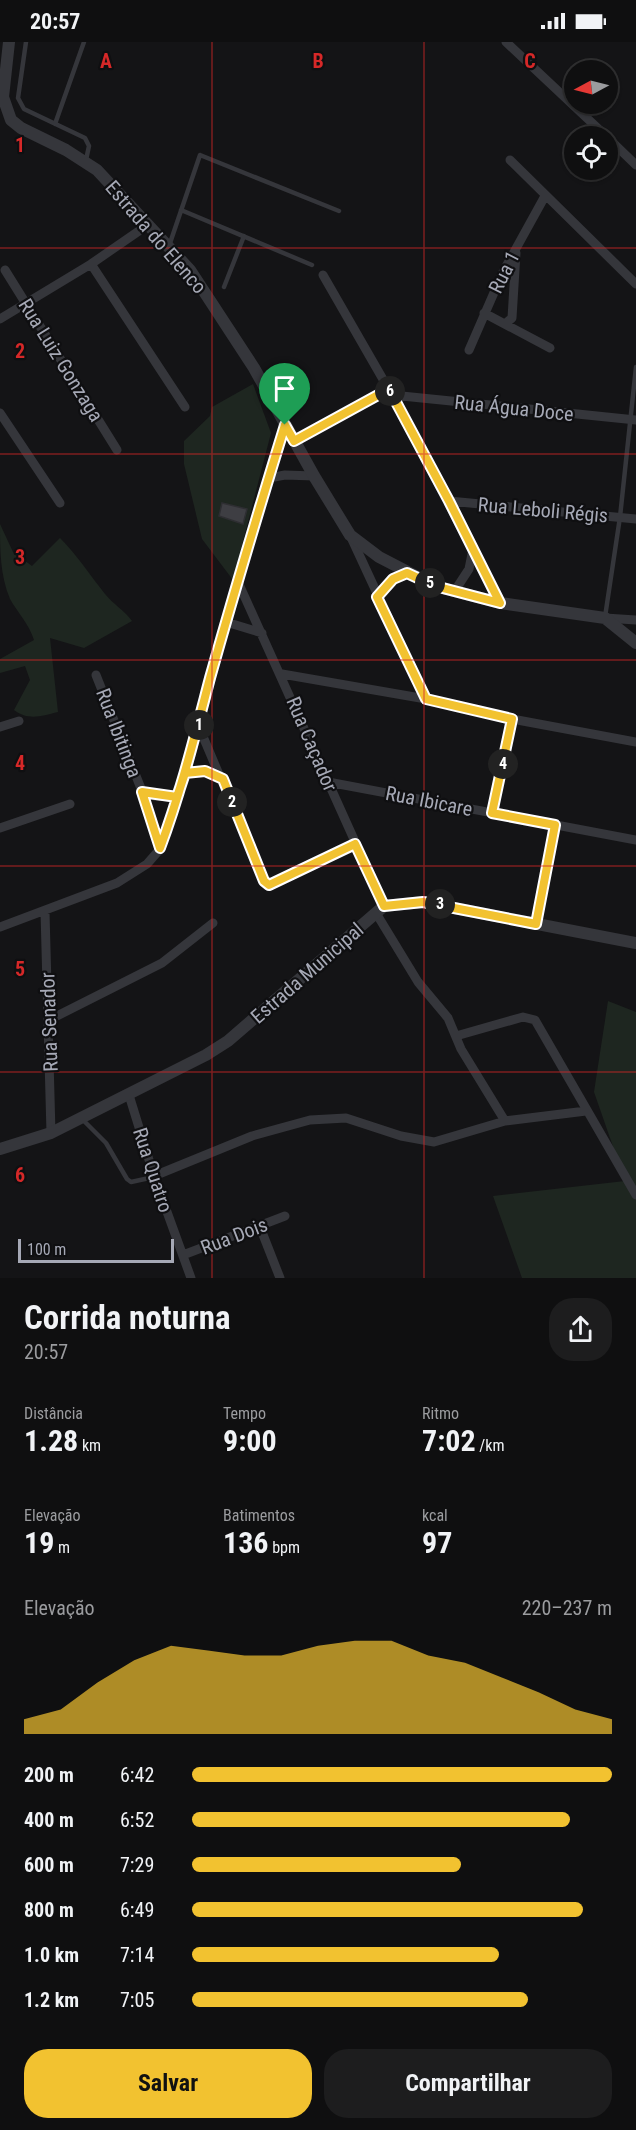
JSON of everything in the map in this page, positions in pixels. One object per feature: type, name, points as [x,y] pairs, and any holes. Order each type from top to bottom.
[{"type":"street","name":"Estrada do Elenco","points":[[9,42],[3,97],[11,120],[21,128],[66,150],[97,170],[190,270],[228,325],[350,535],[407,573],[454,592],[500,603],[605,618],[636,620]]},
{"type":"street","points":[[506,42],[595,126]]},
{"type":"street","points":[[618,148],[636,165]]},
{"type":"street","points":[[510,160],[636,284]]},
{"type":"street","name":"Rua 1","points":[[469,350],[484,313],[545,196]]},
{"type":"street","points":[[0,319],[91,264],[149,224]]},
{"type":"street","points":[[505,324],[512,318],[514,309],[516,249]]},
{"type":"street","points":[[91,264],[185,407]]},
{"type":"street","name":"Rua Luiz Gonzaga","points":[[5,270],[117,450]]},
{"type":"street","points":[[323,275],[391,392],[500,603]]},
{"type":"street","points":[[484,313],[550,348]]},
{"type":"street","name":"Rua Água Doce","points":[[391,392],[634,420]]},
{"type":"street","points":[[0,413],[60,503]]},
{"type":"street","points":[[0,927],[45,912],[117,883],[147,864],[160,848],[199,727],[226,622],[285,425]]},
{"type":"street","points":[[269,478],[285,475],[314,476]]},
{"type":"street","name":"Rua Leboli Régis","points":[[449,501],[636,519]]},
{"type":"street","points":[[350,535],[426,699]]},
{"type":"street","points":[[454,592],[469,568],[473,549]]},
{"type":"street","points":[[377,597],[393,579],[407,573]]},
{"type":"street","name":"Rua Caçador","points":[[238,582],[282,674],[355,844],[380,910],[418,982],[448,1018],[505,1121]]},
{"type":"street","points":[[605,618],[636,643]]},
{"type":"street","points":[[226,622],[262,633]]},
{"type":"street","points":[[282,674],[426,699],[512,719],[636,742]]},
{"type":"street","name":"Rua Ibitinga","points":[[96,675],[142,792],[160,848]]},
{"type":"street","points":[[0,727],[19,721]]},
{"type":"street","points":[[199,727],[223,779],[264,881]]},
{"type":"street","points":[[185,773],[205,771],[223,779]]},
{"type":"street","name":"Rua Ibicare","points":[[328,782],[636,840]]},
{"type":"street","name":"Rua Ibitinga","points":[[142,792],[177,797]]},
{"type":"street","points":[[0,828],[70,804]]},
{"type":"street","points":[[380,910],[423,902],[636,943]]},
{"type":"street","name":"Estrada Municipal","points":[[0,1149],[51,1133],[206,1055],[228,1041],[380,910]]},
{"type":"street","name":"Rua Senador","points":[[45,912],[50,1020],[51,1133]]},
{"type":"street","points":[[50,1020],[162,963],[213,923]]},
{"type":"street","points":[[456,1036],[523,1017],[535,1020],[636,1195]]},
{"type":"street","name":"Rua Quatro","points":[[129,1095],[154,1176],[191,1278]]},
{"type":"street","points":[[154,1176],[252,1136],[310,1120],[346,1118],[401,1136],[434,1142],[505,1121],[586,1111]]},
{"type":"street","name":"Rua Dois","points":[[183,1255],[285,1216]]},
{"type":"street","points":[[260,1227],[280,1278]]},
{"type":"lane","points":[[26,42],[18,98],[24,109],[85,138],[89,146],[85,162]]},
{"type":"lane","points":[[55,124],[84,42]]},
{"type":"lane","points":[[169,246],[200,155],[339,211]]},
{"type":"lane","points":[[181,210],[312,265]]},
{"type":"lane","points":[[224,288],[244,236]]},
{"type":"lane","points":[[605,618],[634,420],[636,367]]},
{"type":"lane","points":[[294,441],[391,392]]},
{"type":"lane","points":[[81,1118],[106,1143],[126,1179],[131,1182],[154,1176]]},
{"type":"path","points":[[492,813],[512,719]]},
{"type":"path","points":[[536,924],[555,825]]},
{"type":"path","points":[[264,881],[269,885],[355,844]]},
{"type":"shaded area","points":[[253,384],[271,433],[233,580],[202,539],[184,464],[184,441],[210,416],[212,407]]},
{"type":"shaded area","points":[[0,524],[13,552],[32,566],[60,538],[111,601],[132,621],[84,648],[50,638],[58,712],[30,717],[14,710],[30,680],[25,666],[0,673],[0,659],[34,640],[10,599],[4,581]]},
{"type":"shaded area","points":[[608,1001],[636,1012],[636,1278],[522,1278],[493,1196],[625,1181],[594,1092]]},
{"type":"building","points":[[222,503],[247,509],[243,524],[219,516]]},
{"type":"route","points":[[285,425],[226,622],[191,755],[177,797],[168,827],[160,848],[142,792],[155,796],[177,797],[185,773],[197,771],[205,771],[223,779],[264,881],[269,885],[355,844],[384,906],[410,901],[423,902],[536,924],[555,825],[492,813],[512,719],[426,699],[377,597],[393,579],[407,573],[435,586],[500,603],[449,501],[389,389],[294,441],[285,425]]}]
